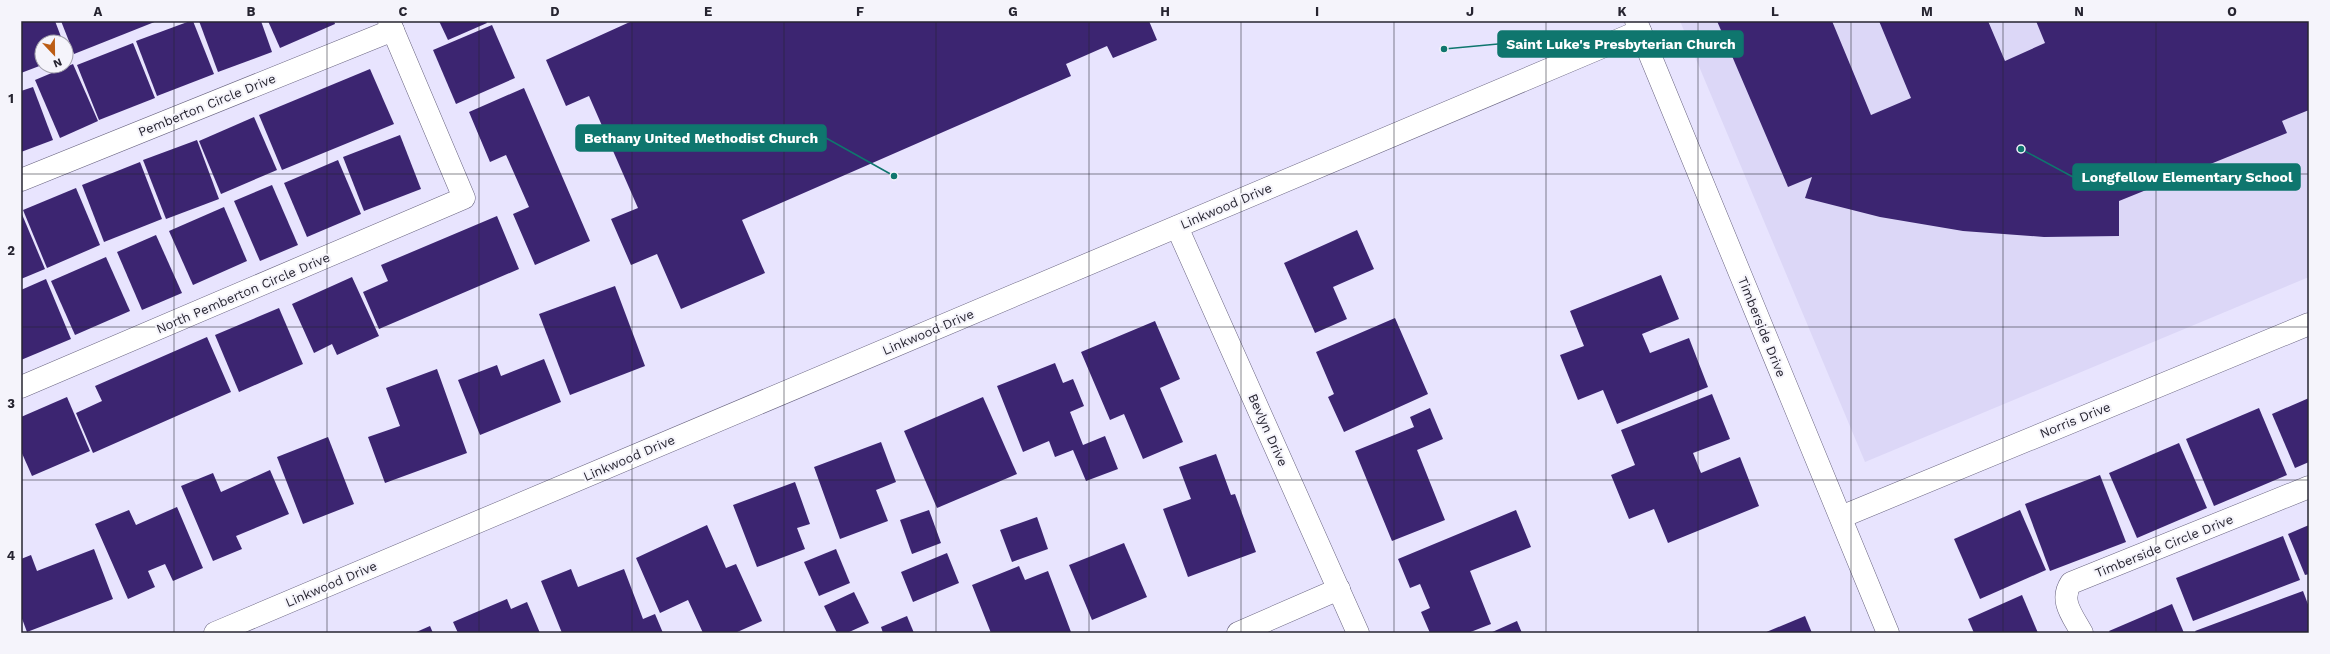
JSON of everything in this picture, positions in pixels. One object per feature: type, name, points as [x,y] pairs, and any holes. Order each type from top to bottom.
[{"type":"street","name":"Pemberton Circle Drive","points":[[21,180],[391,26]]},
{"type":"street","name":"North Pemberton Circle Drive","points":[[21,387],[464,198],[391,26]]},
{"type":"street","name":"Linkwood Drive","points":[[215,633],[1177,227],[1638,26]]},
{"type":"street","name":"Timberside Drive","points":[[1638,26],[1888,633]]},
{"type":"street","name":"Bevlyn Drive","points":[[1177,227],[1358,633]]},
{"type":"street","name":"Norris Drive","points":[[1840,517],[2309,324]]},
{"type":"street","name":"Timberside Circle Drive","points":[[2082,633],[2065,598],[2066,591],[2071,583],[2309,487]]},
{"type":"street","points":[[1238,633],[1339,589]]},
{"type":"shaded area","points":[[1680,21],[2309,21],[2309,277],[1865,462]]},
{"type":"building","points":[[21,21],[55,21],[60,34],[34,34],[34,68],[21,73]]},
{"type":"building","points":[[61,21],[157,21],[74,54],[74,34],[66,34]]},
{"type":"building","points":[[193,21],[214,74],[157,96],[136,41]]},
{"type":"building","points":[[199,21],[261,21],[272,52],[218,72]]},
{"type":"building","points":[[268,21],[334,21],[335,24],[280,48]]},
{"type":"building","points":[[439,21],[486,21],[487,23],[448,40]]},
{"type":"building","points":[[632,21],[1149,21],[1157,40],[1113,58],[1107,46],[1066,64],[1071,76],[742,220],[765,273],[681,309],[657,254],[631,265],[611,219],[638,208],[589,96],[566,106],[546,60]]},
{"type":"building","points":[[1717,21],[1832,21],[1871,115],[1911,98],[1879,21],[1988,21],[2005,61],[2045,43],[2036,21],[2309,21],[2309,110],[2282,121],[2287,133],[2119,201],[2119,236],[2044,237],[1963,231],[1880,217],[1805,198],[1812,177],[1788,187]]},
{"type":"building","points":[[492,25],[515,78],[456,104],[433,50]]},
{"type":"building","points":[[133,43],[155,98],[99,120],[77,65]]},
{"type":"building","points":[[74,66],[98,121],[60,138],[35,80],[49,74],[74,74]]},
{"type":"building","points":[[370,69],[394,124],[282,170],[259,115]]},
{"type":"building","points":[[33,87],[53,140],[21,152],[21,91]]},
{"type":"building","points":[[524,88],[590,241],[535,265],[513,214],[529,207],[506,155],[490,162],[469,112]]},
{"type":"building","points":[[254,117],[277,170],[221,194],[199,141]]},
{"type":"building","points":[[400,135],[421,189],[364,211],[343,157]]},
{"type":"building","points":[[197,140],[219,199],[166,219],[143,160]]},
{"type":"building","points":[[338,160],[361,214],[307,237],[284,183]]},
{"type":"building","points":[[140,162],[162,219],[104,242],[82,185]]},
{"type":"building","points":[[272,185],[298,245],[260,261],[234,201]]},
{"type":"building","points":[[76,188],[100,245],[47,268],[23,210]]},
{"type":"building","points":[[224,207],[247,261],[193,285],[169,231]]},
{"type":"building","points":[[21,212],[45,269],[21,279]]},
{"type":"building","points":[[497,216],[519,269],[379,329],[363,292],[388,281],[381,265]]},
{"type":"building","points":[[1357,230],[1374,269],[1333,287],[1347,319],[1315,333],[1284,263]]},
{"type":"building","points":[[156,235],[182,293],[142,310],[117,252]]},
{"type":"building","points":[[106,257],[130,311],[75,335],[51,281]]},
{"type":"building","points":[[1661,275],[1679,319],[1642,334],[1650,353],[1689,338],[1708,387],[1617,424],[1603,390],[1578,400],[1560,355],[1584,346],[1570,311]]},
{"type":"building","points":[[352,277],[379,336],[337,355],[332,344],[314,353],[292,304]]},
{"type":"building","points":[[46,279],[71,339],[21,360],[21,290]]},
{"type":"building","points":[[615,286],[645,366],[570,395],[539,314]]},
{"type":"building","points":[[279,308],[303,364],[239,392],[215,335]]},
{"type":"building","points":[[1395,318],[1428,394],[1344,432],[1328,397],[1334,394],[1316,352]]},
{"type":"building","points":[[1155,321],[1180,379],[1160,388],[1183,442],[1143,459],[1124,414],[1110,420],[1081,352]]},
{"type":"building","points":[[207,337],[231,392],[93,453],[76,413],[102,401],[95,386]]},
{"type":"building","points":[[544,359],[561,402],[480,435],[458,380],[497,365],[501,376]]},
{"type":"building","points":[[1055,363],[1063,383],[1073,379],[1084,406],[1070,412],[1083,445],[1105,436],[1118,469],[1086,481],[1073,450],[1055,457],[1049,441],[1023,452],[997,386]]},
{"type":"building","points":[[437,369],[467,453],[385,483],[368,437],[400,426],[386,388]]},
{"type":"building","points":[[1712,394],[1730,439],[1693,453],[1701,473],[1740,457],[1759,506],[1668,543],[1654,509],[1629,519],[1611,475],[1635,465],[1621,430]]},
{"type":"building","points":[[67,397],[90,451],[32,476],[21,451],[21,417]]},
{"type":"building","points":[[983,397],[1017,474],[937,508],[904,431]]},
{"type":"building","points":[[2309,398],[2309,462],[2295,468],[2272,414]]},
{"type":"building","points":[[1430,408],[1443,439],[1417,450],[1445,520],[1392,541],[1355,451],[1414,427],[1410,417]]},
{"type":"building","points":[[2259,408],[2287,475],[2214,506],[2186,439]]},
{"type":"building","points":[[328,437],[354,504],[303,524],[277,457]]},
{"type":"building","points":[[881,442],[896,482],[876,490],[888,521],[840,539],[814,467]]},
{"type":"building","points":[[2179,443],[2207,508],[2137,538],[2109,473]]},
{"type":"building","points":[[1216,454],[1231,495],[1235,494],[1256,552],[1188,577],[1163,509],[1191,499],[1179,467]]},
{"type":"building","points":[[270,470],[289,514],[236,536],[242,549],[213,561],[181,486],[213,473],[221,492]]},
{"type":"building","points":[[2100,475],[2126,542],[2050,571],[2025,504]]},
{"type":"building","points":[[795,482],[810,524],[797,528],[805,549],[757,567],[733,505]]},
{"type":"building","points":[[177,507],[203,568],[173,581],[165,564],[148,571],[155,587],[128,599],[95,524],[129,510],[136,525]]},
{"type":"building","points":[[929,510],[941,543],[912,554],[900,520]]},
{"type":"building","points":[[1516,510],[1531,547],[1470,571],[1491,624],[1468,633],[1430,633],[1421,612],[1430,608],[1420,584],[1410,588],[1398,559]]},
{"type":"building","points":[[2020,510],[2046,570],[1980,599],[1954,539]]},
{"type":"building","points":[[1037,517],[1048,549],[1012,562],[1000,530]]},
{"type":"building","points":[[707,525],[726,568],[736,564],[762,621],[735,633],[703,633],[688,600],[660,613],[636,558]]},
{"type":"building","points":[[2309,525],[2309,574],[2305,575],[2288,534]]},
{"type":"building","points":[[2283,536],[2300,580],[2193,621],[2176,578]]},
{"type":"building","points":[[1124,543],[1147,597],[1092,620],[1069,565]]},
{"type":"building","points":[[94,549],[113,599],[27,632],[21,616],[21,559],[31,555],[37,571]]},
{"type":"building","points":[[836,549],[850,583],[819,596],[804,562]]},
{"type":"building","points":[[947,553],[959,583],[913,602],[901,572]]},
{"type":"building","points":[[1019,566],[1025,580],[1048,571],[1071,632],[991,633],[972,585]]},
{"type":"building","points":[[571,569],[578,587],[624,569],[643,619],[655,614],[663,633],[562,633],[541,581]]},
{"type":"building","points":[[2303,591],[2309,607],[2309,633],[2196,633],[2195,631]]},
{"type":"building","points":[[854,592],[869,623],[847,633],[837,633],[824,606]]},
{"type":"building","points":[[2022,595],[2038,633],[1974,633],[1968,619]]},
{"type":"building","points":[[507,599],[511,609],[527,602],[540,633],[458,633],[453,622]]},
{"type":"building","points":[[2172,604],[2184,633],[2110,633],[2109,631]]},
{"type":"building","points":[[907,616],[914,633],[883,633],[881,627]]},
{"type":"building","points":[[1805,616],[1812,633],[1764,633]]},
{"type":"building","points":[[1517,621],[1522,633],[1490,633]]},
{"type":"building","points":[[430,626],[433,633],[414,633]]},
{"type":"place","name":"Saint Luke's Presbyterian Church","points":[[1444,49]]},
{"type":"place","name":"Longfellow Elementary School","points":[[2021,149]]},
{"type":"place","name":"Bethany United Methodist Church","points":[[894,176]]}]
